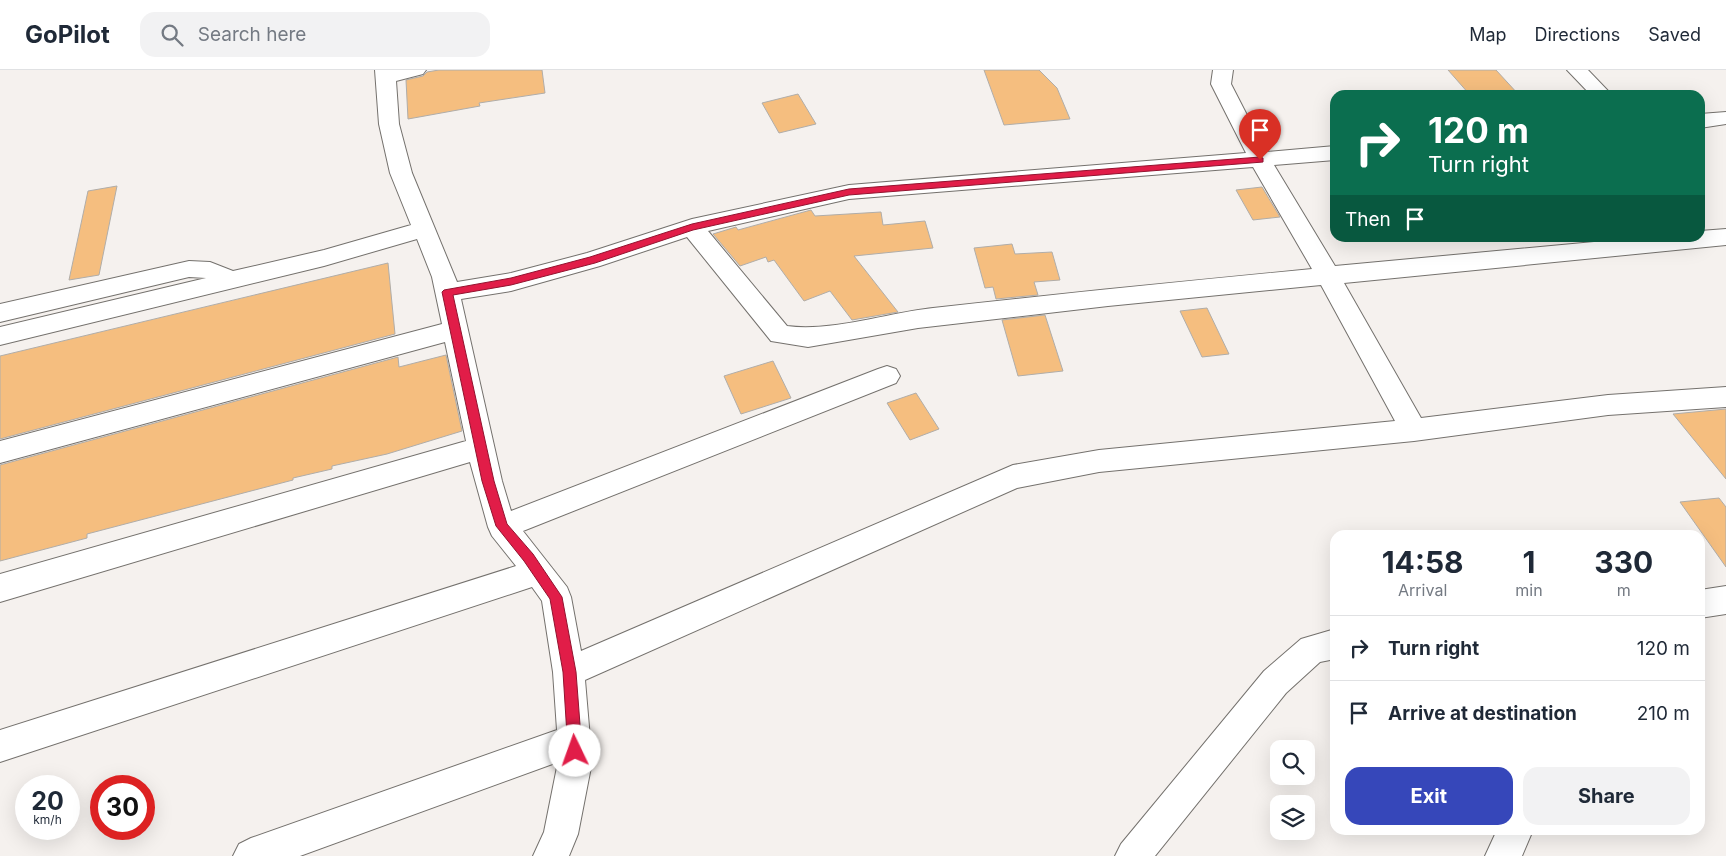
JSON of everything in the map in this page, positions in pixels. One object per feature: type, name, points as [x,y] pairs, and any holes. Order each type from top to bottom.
[{"type":"street","points":[[416,70],[386,73],[389,124],[400,173],[444,276],[488,481],[502,526],[556,597],[569,672],[575,762],[561,834],[551,856]]},
{"type":"street","points":[[1223,70],[1222,84],[1260,160],[1328,275],[1414,430]]},
{"type":"street","points":[[1577,70],[1597,90]]},
{"type":"street","points":[[1705,120],[1726,118]]},
{"type":"street","points":[[447,292],[511,282],[592,260],[692,227],[849,192],[1330,153]]},
{"type":"street","points":[[692,227],[780,334],[808,338],[918,319],[1108,297],[1674,242]]},
{"type":"street","points":[[0,336],[324,258],[424,229]]},
{"type":"street","points":[[1705,239],[1726,237]]},
{"type":"street","points":[[0,313],[189,269],[206,268],[220,273],[229,281]]},
{"type":"street","points":[[0,452],[455,330]]},
{"type":"street","points":[[502,526],[887,376]]},
{"type":"street","points":[[569,672],[1013,477],[1099,461],[1414,430],[1608,405],[1726,397]]},
{"type":"street","points":[[0,588],[481,448]]},
{"type":"street","points":[[0,746],[538,572]]},
{"type":"street","points":[[1133,856],[1275,682],[1312,649],[1330,645]]},
{"type":"street","points":[[251,856],[575,740]]},
{"type":"street","points":[[1502,856],[1513,835]]},
{"type":"building","points":[[439,70],[542,70],[545,93],[479,103],[480,106],[408,119],[406,80],[423,76],[427,72]]},
{"type":"building","points":[[984,70],[1039,70],[1057,88],[1070,119],[1004,125]]},
{"type":"building","points":[[1448,70],[1496,70],[1514,90],[1466,90]]},
{"type":"building","points":[[798,94],[816,124],[779,133],[762,103]]},
{"type":"building","points":[[117,186],[99,275],[69,280],[88,191]]},
{"type":"building","points":[[1262,187],[1280,217],[1253,220],[1236,190]]},
{"type":"building","points":[[811,210],[815,216],[881,212],[883,225],[925,221],[933,248],[854,256],[898,312],[852,320],[830,291],[804,301],[774,260],[768,262],[766,257],[740,266],[713,234],[736,227],[738,230]]},
{"type":"building","points":[[1012,244],[1015,254],[1052,252],[1060,280],[1034,282],[1038,295],[996,299],[993,287],[985,288],[974,248]]},
{"type":"building","points":[[388,263],[395,334],[0,439],[0,356]]},
{"type":"building","points":[[1207,308],[1229,354],[1202,357],[1180,311]]},
{"type":"building","points":[[1045,315],[1063,371],[1018,376],[1002,320]]},
{"type":"building","points":[[446,355],[462,431],[387,454],[332,466],[332,469],[293,478],[293,480],[87,534],[87,538],[0,561],[0,465],[398,357],[399,367]]},
{"type":"building","points":[[773,361],[791,398],[741,414],[724,376]]},
{"type":"building","points":[[916,393],[939,429],[910,440],[887,403]]},
{"type":"building","points":[[1726,409],[1726,479],[1673,414]]},
{"type":"building","points":[[1719,498],[1726,507],[1726,567],[1705,537],[1705,530],[1700,530],[1680,502]]},
{"type":"route","points":[[575,751],[569,672],[556,597],[502,526],[488,481],[447,292],[511,282],[592,260],[692,227],[849,192],[1260,160]]}]
